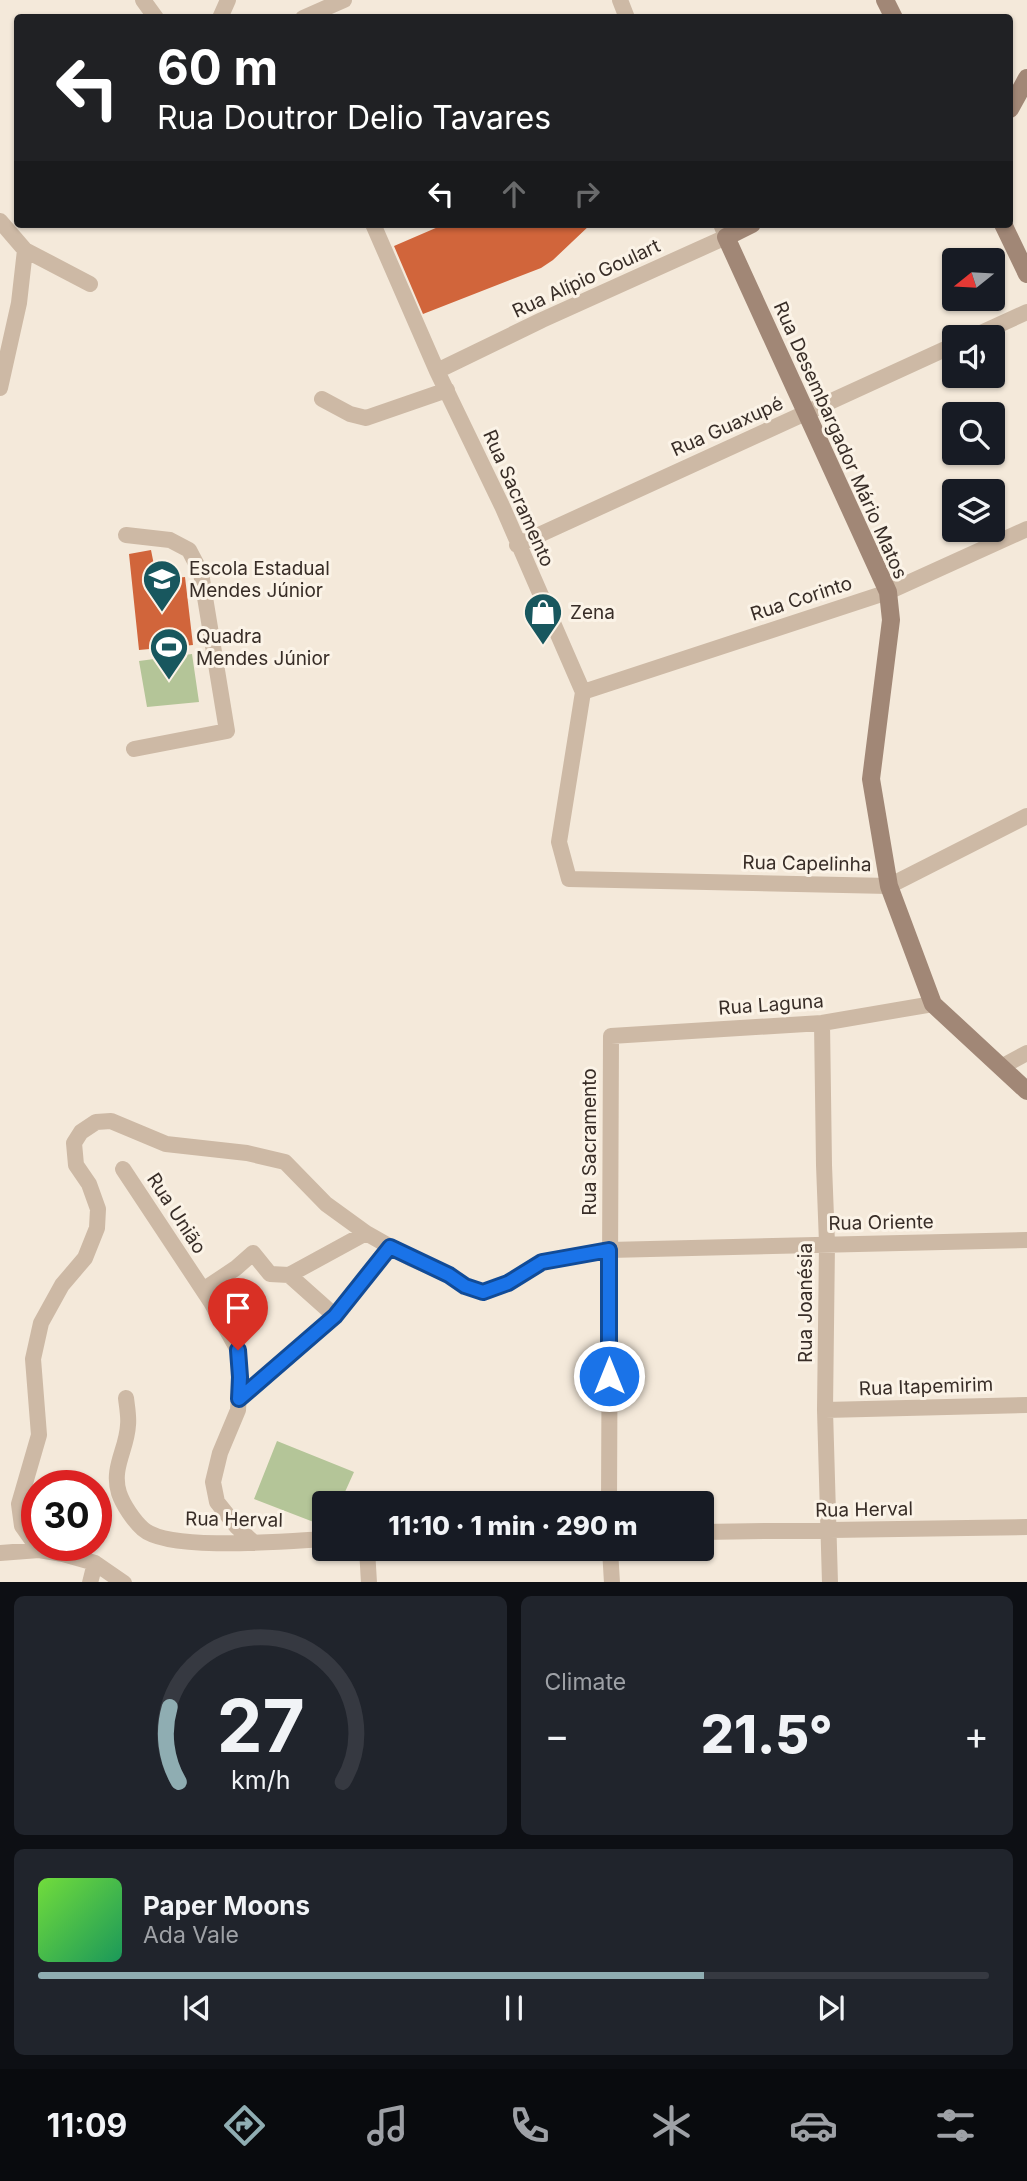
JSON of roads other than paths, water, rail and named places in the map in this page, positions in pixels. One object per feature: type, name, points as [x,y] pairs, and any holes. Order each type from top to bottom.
[{"type":"street","points":[[312,14],[344,0]]},
{"type":"street","points":[[1013,104],[1025,86]]},
{"type":"street","points":[[0,221],[25,250],[90,284]]},
{"type":"street","name":"Rua Sacramento","points":[[375,228],[437,371],[503,508],[583,692]]},
{"type":"street","points":[[1005,228],[1027,274]]},
{"type":"street","name":"Rua Alípio Goulart","points":[[437,371],[723,230]]},
{"type":"street","name":"Rua Desembargador Mário Matos","points":[[723,230],[888,592],[891,620],[871,779],[889,886],[933,1004],[1027,1091]]},
{"type":"street","points":[[0,387],[19,303],[25,250]]},
{"type":"street","points":[[998,325],[1027,312]]},
{"type":"street","name":"Rua Guaxupé","points":[[517,545],[942,351]]},
{"type":"street","points":[[322,399],[350,414],[366,418],[447,390]]},
{"type":"street","name":"Rua Corinto","points":[[583,692],[888,592],[1027,529]]},
{"type":"street","points":[[126,534],[170,540],[189,551],[201,573],[227,731],[134,749]]},
{"type":"street","name":"Rua Capelinha","points":[[583,692],[559,842],[569,879],[889,886],[1027,816]]},
{"type":"street","name":"Rua Laguna","points":[[611,1036],[822,1023],[933,1004]]},
{"type":"street","name":"Rua Joanésia","points":[[822,1023],[827,1243],[825,1410],[830,1582]]},
{"type":"street","name":"Rua Sacramento","points":[[609,1491],[611,1036]]},
{"type":"street","points":[[1001,1067],[1027,1053]]},
{"type":"street","points":[[28,1470],[38,1435],[33,1359],[41,1323],[62,1285],[85,1258],[97,1228],[98,1209],[89,1184],[76,1166],[74,1143],[81,1132],[96,1122],[111,1121],[166,1144],[247,1153],[285,1162],[326,1204],[390,1247],[335,1316],[239,1399]]},
{"type":"street","name":"Rua União","points":[[123,1169],[203,1290],[238,1350],[238,1410],[220,1454],[213,1482],[217,1502],[254,1543]]},
{"type":"street","points":[[203,1290],[253,1253],[270,1274],[289,1275],[366,1233]]},
{"type":"street","name":"Rua Oriente","points":[[390,1247],[449,1275],[465,1286],[483,1292],[508,1283],[542,1262],[609,1250],[1027,1240]]},
{"type":"street","points":[[289,1275],[335,1316]]},
{"type":"street","name":"Rua Herval","points":[[126,1398],[128,1427],[119,1457],[117,1479],[120,1494],[144,1531],[191,1542],[254,1543],[312,1540]]},
{"type":"street","name":"Rua Itapemirim","points":[[825,1410],[1027,1405]]},
{"type":"street","points":[[21,1497],[21,1519]]},
{"type":"street","name":"Rua Herval","points":[[714,1532],[1027,1527]]},
{"type":"street","points":[[0,1553],[21,1551]]},
{"type":"street","points":[[85,1561],[94,1563],[122,1582]]},
{"type":"street","points":[[368,1561],[369,1582]]},
{"type":"street","points":[[611,1561],[612,1582]]},
{"type":"street","points":[[90,1582],[94,1563]]},
{"type":"place","name":"Escola Estadual Mendes Júnior","points":[[162,613]]},
{"type":"place","name":"Zena","points":[[543,646]]},
{"type":"place","name":"Quadra Mendes Júnior","points":[[169,681]]}]
